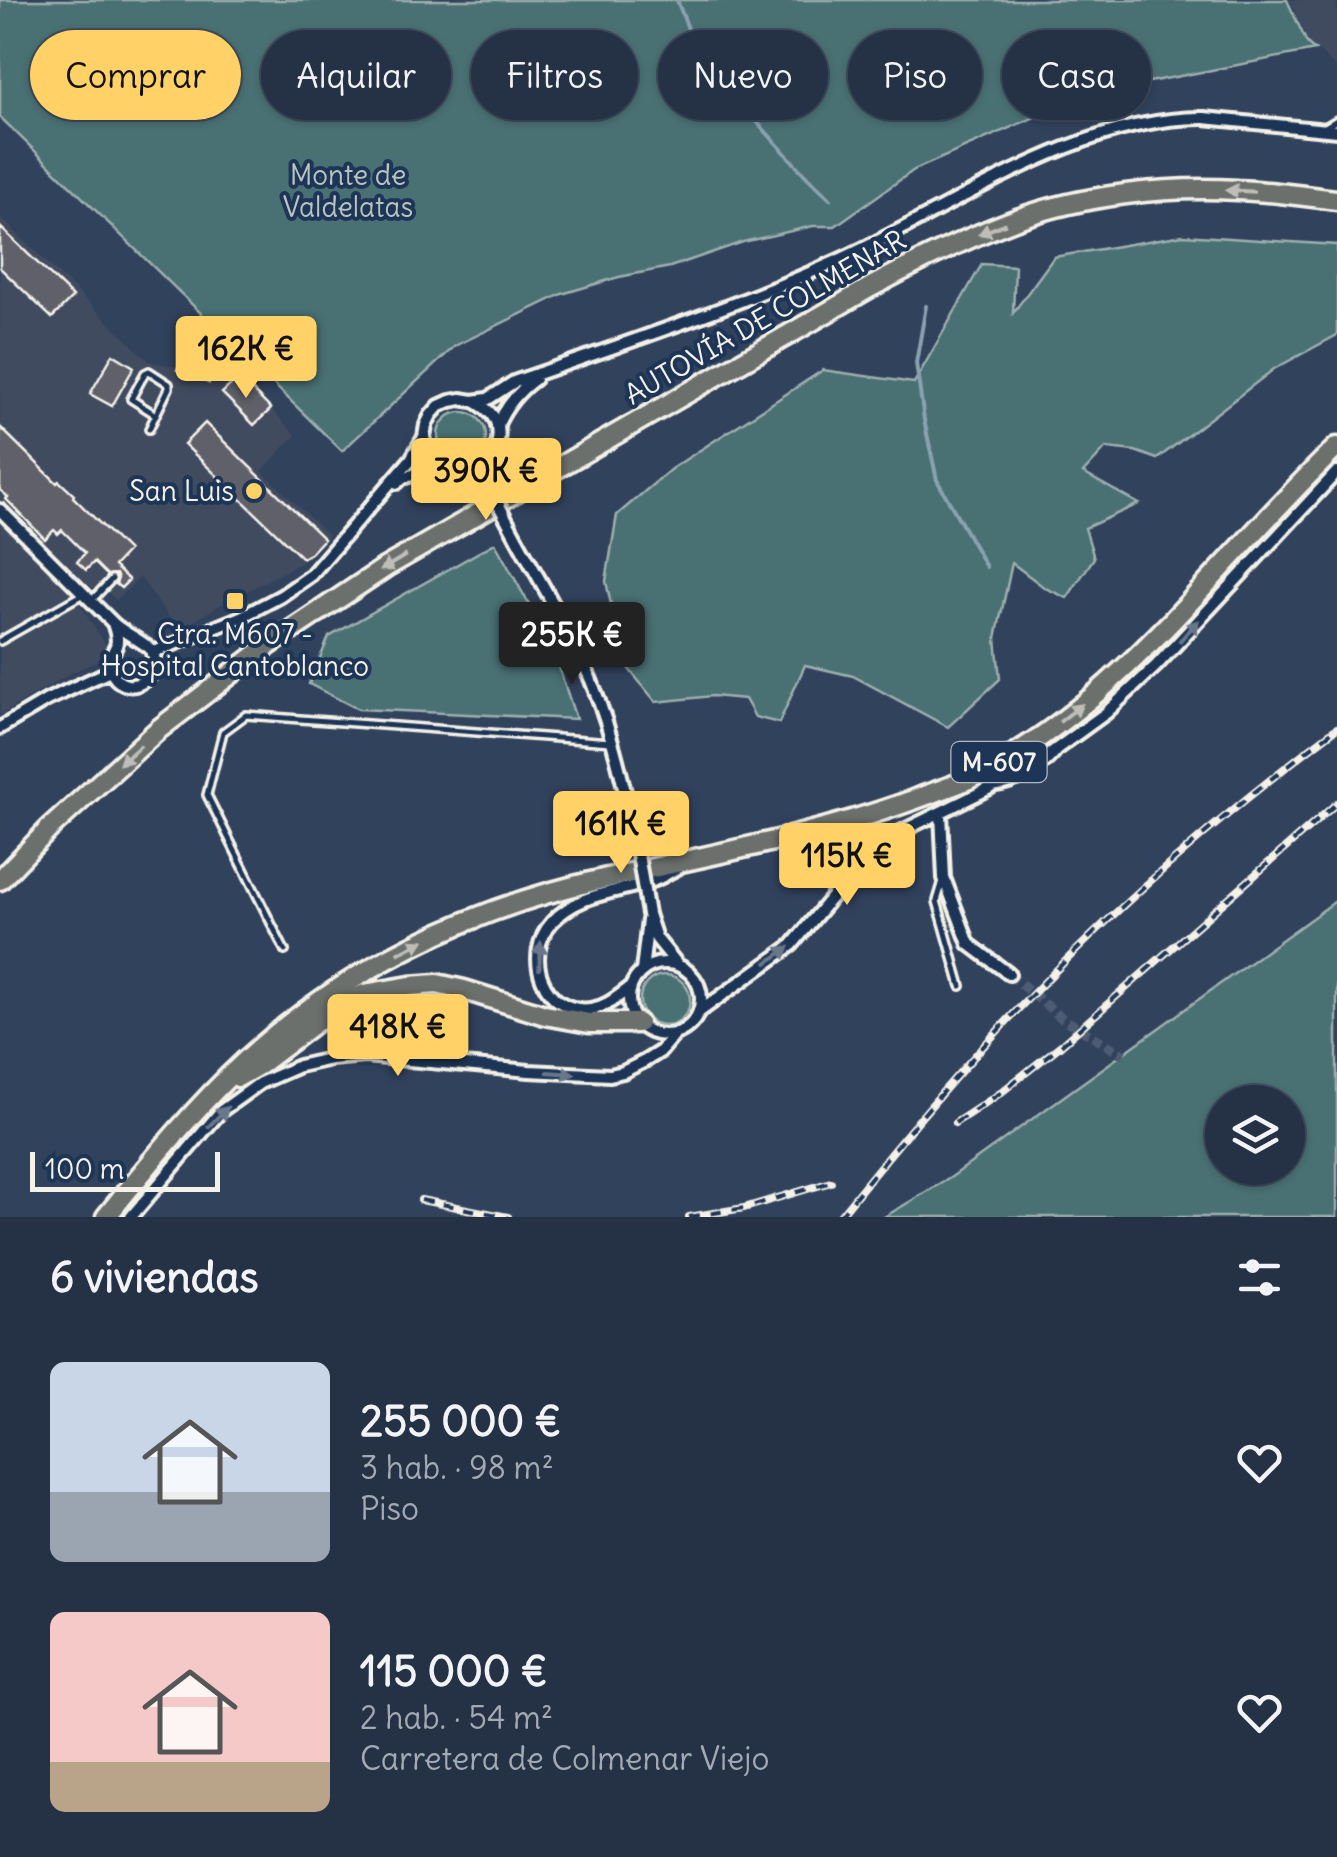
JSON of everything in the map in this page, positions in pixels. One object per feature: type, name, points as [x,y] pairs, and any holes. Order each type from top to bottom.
[{"type":"highway","name":"AUTOVÍA DE COLMENAR","points":[[0,880],[49,829],[159,728],[269,645],[386,566],[943,249],[1021,217],[1085,201],[1160,191],[1236,190],[1337,200]]},
{"type":"highway","name":"M-607","points":[[106,1217],[168,1142],[244,1061],[288,1024],[366,970],[448,928],[554,891],[813,832],[870,815],[968,780],[1003,760],[1042,735],[1140,655],[1337,447]]},
{"type":"highway","points":[[220,1086],[260,1065],[333,1010],[364,994],[410,986],[437,984],[589,1024],[638,1024]]},
{"type":"street","points":[[473,401],[488,399],[514,382],[753,298],[841,259],[1046,156],[1118,128],[1194,118],[1337,131]]},
{"type":"street","points":[[497,426],[507,405],[548,370]]},
{"type":"street","points":[[461,399],[484,406],[497,426],[495,451],[488,462],[469,472],[459,473],[433,460],[424,437],[426,425],[439,406],[461,399]]},
{"type":"street","points":[[152,653],[242,617],[311,576],[381,496],[424,437]]},
{"type":"street","points":[[488,462],[489,487]]},
{"type":"street","points":[[381,496],[402,478],[442,467]]},
{"type":"street","points":[[469,472],[489,487],[583,660],[614,742],[648,914],[656,938],[678,965]]},
{"type":"street","points":[[132,1217],[221,1111],[260,1083],[299,1066],[364,1056],[610,1075],[645,1061],[661,1051],[699,1012],[792,945],[860,862],[892,836],[1048,755],[1106,713],[1156,666],[1337,472]]},
{"type":"street","points":[[0,510],[113,623],[147,646],[152,653],[153,671],[145,682],[132,686],[119,682],[110,671],[109,660],[116,646],[113,623]]},
{"type":"street","points":[[116,646],[128,640],[138,641]]},
{"type":"street","points":[[0,728],[47,700],[110,671]]},
{"type":"street","points":[[942,813],[944,878],[968,944],[1008,974]]},
{"type":"street","points":[[696,858],[656,880],[580,902],[554,920],[541,938],[537,965],[546,990],[574,1008],[607,1004],[654,964],[678,965],[697,981],[701,992],[699,1012]]},
{"type":"street","points":[[642,971],[648,914]]},
{"type":"street","points":[[631,987],[629,998],[638,1024],[656,1034],[676,1034]]},
{"type":"lane","points":[[1322,129],[1337,120]]},
{"type":"lane","points":[[149,428],[156,415],[169,384],[150,371],[130,399],[156,415]]},
{"type":"lane","points":[[0,641],[87,598],[112,579]]},
{"type":"lane","points":[[286,950],[207,795],[222,732],[246,715],[614,742]]},
{"type":"lane","points":[[944,878],[937,901],[961,986]]},
{"type":"shaded area","points":[[1290,0],[1337,0],[1337,69],[1308,41]]},
{"type":"shaded area","points":[[0,217],[149,361],[177,367],[186,347],[218,360],[239,377],[296,435],[262,471],[328,535],[326,540],[301,563],[179,631],[140,577],[116,600],[101,586],[96,590],[45,550],[0,500]]},
{"type":"shaded area","points":[[0,521],[66,584],[106,645],[97,661],[0,715]]},
{"type":"green space","name":"Monte de Valdelatas","points":[[0,0],[1287,0],[1307,43],[1315,50],[1151,82],[1151,30],[1002,30],[1002,120],[1028,120],[914,170],[835,226],[813,226],[743,242],[670,267],[562,294],[455,346],[342,451],[0,117]]},
{"type":"green space","points":[[1183,235],[1337,245],[1337,335],[1274,369],[1157,459],[1135,451],[1106,448],[1083,473],[1139,504],[1085,528],[1094,558],[1067,598],[1045,588],[1012,563],[996,638],[1000,679],[948,727],[853,676],[805,665],[779,723],[755,717],[745,699],[712,696],[656,702],[623,662],[606,581],[617,515],[671,469],[823,370],[914,383],[982,264],[1015,266],[1013,313],[1054,257]]},
{"type":"green space","points":[[462,412],[479,419],[486,436],[479,453],[462,460],[445,453],[438,436],[445,419]]},
{"type":"green space","points":[[495,543],[552,646],[576,719],[358,709],[309,684],[329,637]]},
{"type":"green space","points":[[1337,900],[1337,1217],[884,1217],[950,1178]]},
{"type":"green space","points":[[655,976],[675,976],[689,990],[689,1010],[675,1024],[655,1024],[641,1010],[641,990]]},
{"type":"building","points":[[0,227],[73,297],[52,318],[0,268]]},
{"type":"building","points":[[186,347],[218,360],[209,383],[177,370]]},
{"type":"building","points":[[113,354],[134,367],[112,406],[90,394]]},
{"type":"building","points":[[239,377],[271,409],[254,425],[222,393]]},
{"type":"building","name":"San Luis","points":[[205,423],[324,539],[311,553],[302,558],[184,444]]},
{"type":"building","points":[[0,427],[128,551],[114,566],[129,580],[121,588],[116,584],[116,574],[107,575],[94,562],[86,570],[77,562],[85,553],[62,530],[58,534],[54,530],[45,539],[6,499],[0,490]]},
{"type":"waterway","points":[[677,0],[693,42],[721,82],[830,199]]},
{"type":"waterway","points":[[926,306],[916,363],[937,480],[986,567]]},
{"type":"tunnel","points":[[1009,974],[1062,1018],[1124,1055]]},
{"type":"railway","points":[[839,1217],[952,1081],[1073,954],[1201,837],[1337,728]]},
{"type":"railway","points":[[955,1123],[1061,1045],[1337,803]]},
{"type":"railway","points":[[689,1217],[744,1208],[831,1182]]},
{"type":"railway","points":[[421,1200],[508,1217]]},
{"type":"place","name":"San Luis","points":[[254,491]]},
{"type":"place","name":"Ctra. M607 - Hospital Cantoblanco","points":[[235,601]]}]
